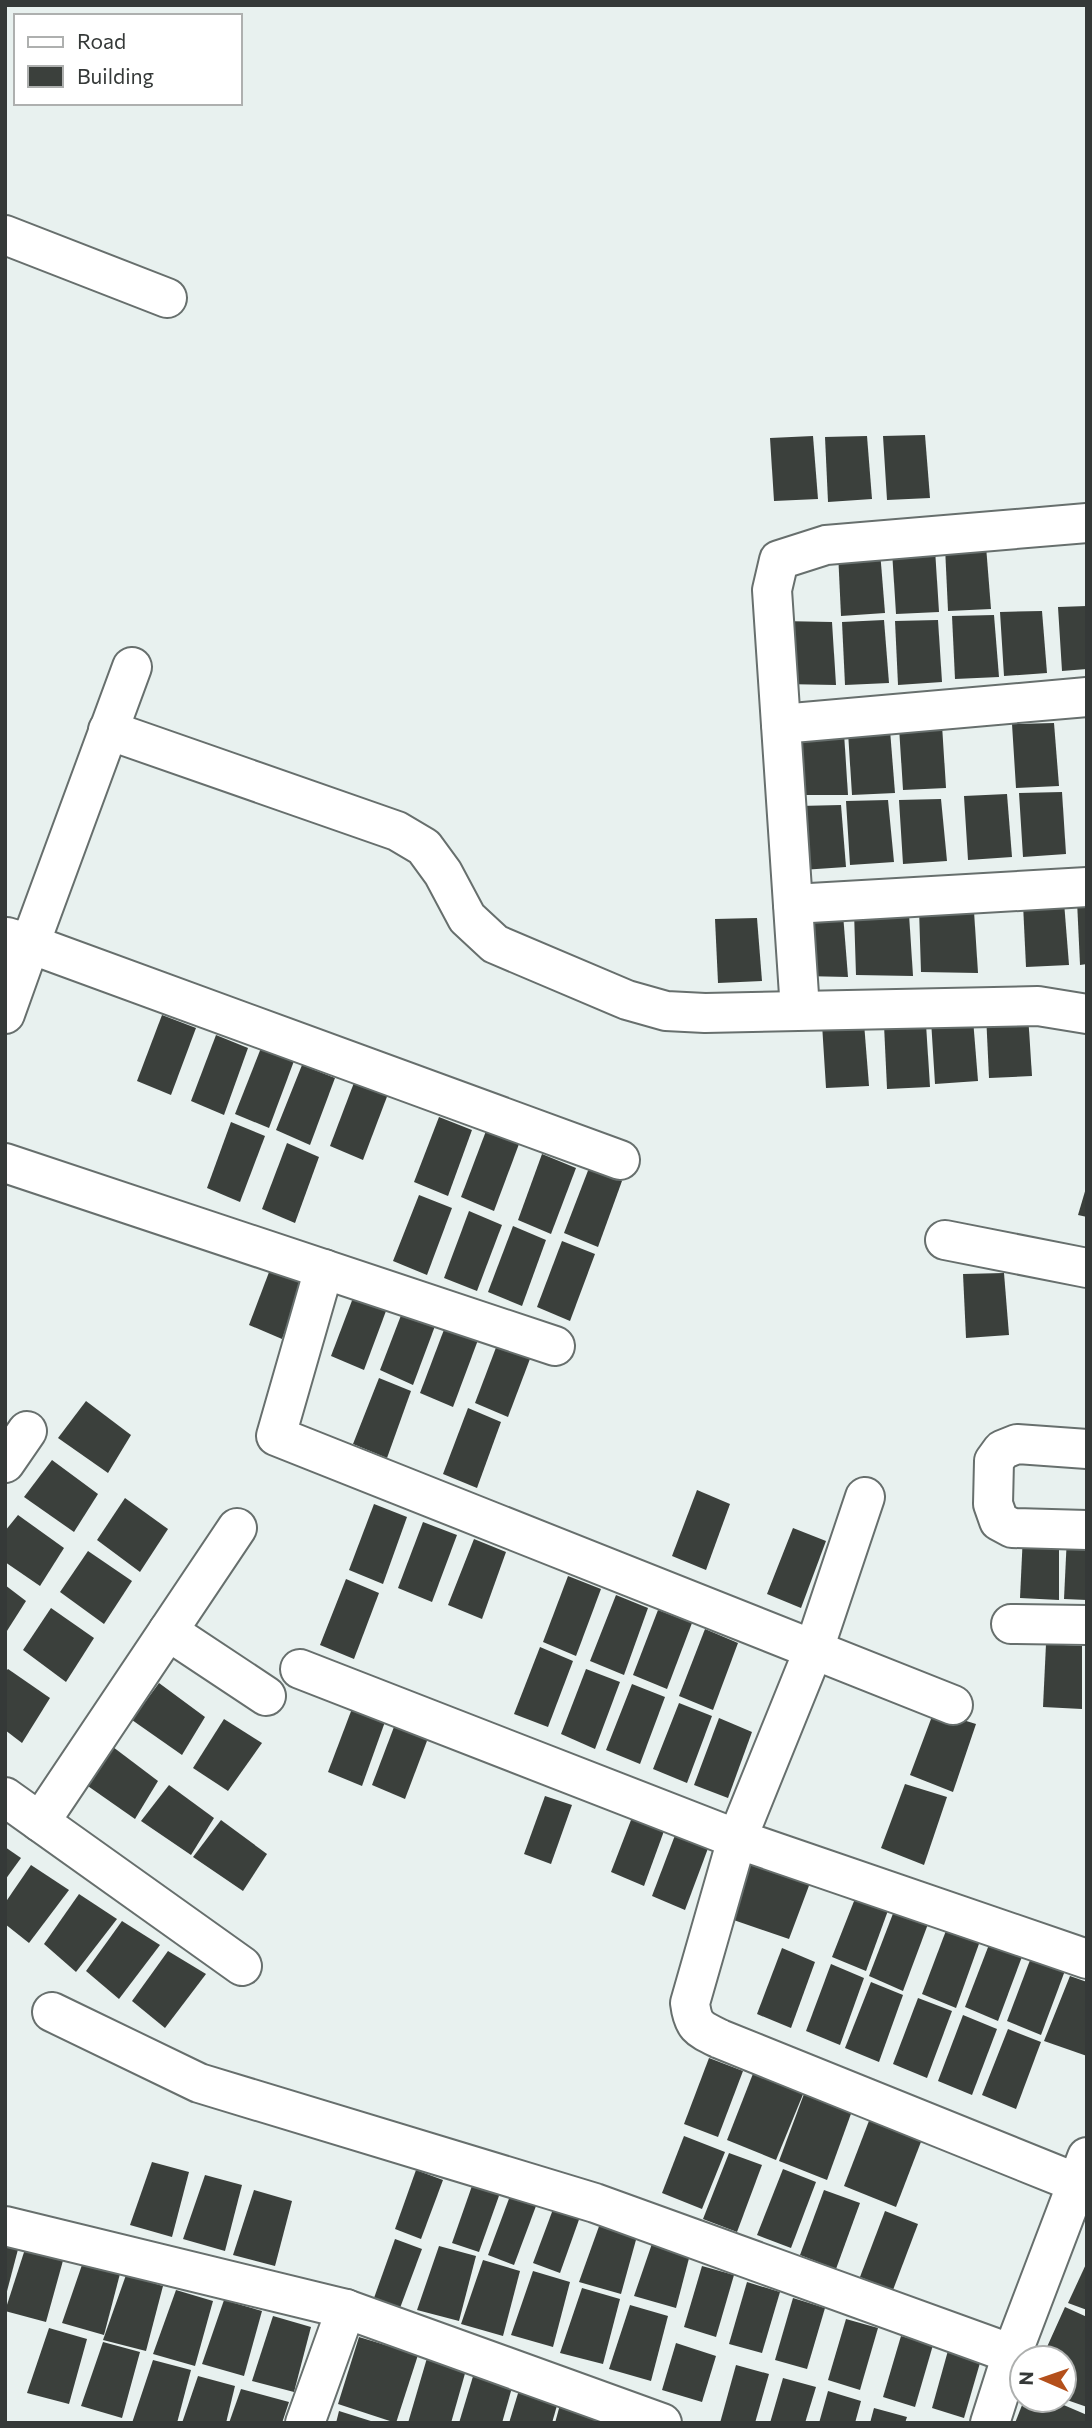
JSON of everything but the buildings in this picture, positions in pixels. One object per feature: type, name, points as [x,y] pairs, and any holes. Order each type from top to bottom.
[{"type":"street","points":[[5,234],[167,298]]},
{"type":"street","points":[[800,1010],[772,590],[779,560],[826,545],[1087,523]]},
{"type":"street","points":[[5,1014],[18,940],[108,730],[132,667]]},
{"type":"street","points":[[781,724],[1087,696]]},
{"type":"street","points":[[108,730],[397,831],[424,847],[443,873],[467,918],[495,944],[627,1000],[679,1012],[1038,1006],[1087,1014]]},
{"type":"street","points":[[793,904],[1087,887]]},
{"type":"street","points":[[18,940],[621,1160]]},
{"type":"street","points":[[5,1163],[555,1346]]},
{"type":"street","points":[[945,1240],[1087,1268]]},
{"type":"street","points":[[324,1269],[276,1436],[953,1704]]},
{"type":"street","points":[[5,1463],[27,1431]]},
{"type":"street","points":[[1087,1449],[1017,1444],[1002,1450],[994,1461],[993,1504],[999,1521],[1012,1528],[1087,1530]]},
{"type":"street","points":[[865,1497],[814,1649],[737,1839],[690,2003],[692,2020],[703,2031],[720,2039],[1082,2170],[1017,2344]]},
{"type":"street","points":[[40,1822],[237,1528]]},
{"type":"street","points":[[1011,1624],[1087,1625]]},
{"type":"street","points":[[168,1631],[266,1696]]},
{"type":"street","points":[[300,1669],[737,1839],[1087,1959]]},
{"type":"street","points":[[5,1797],[242,1966]]},
{"type":"street","points":[[52,2012],[199,2083],[595,2203],[1008,2352]]},
{"type":"street","points":[[5,2226],[346,2309],[662,2423]]},
{"type":"street","points":[[306,2423],[346,2309]]},
{"type":"street","points":[[990,2423],[1008,2369]]}]
